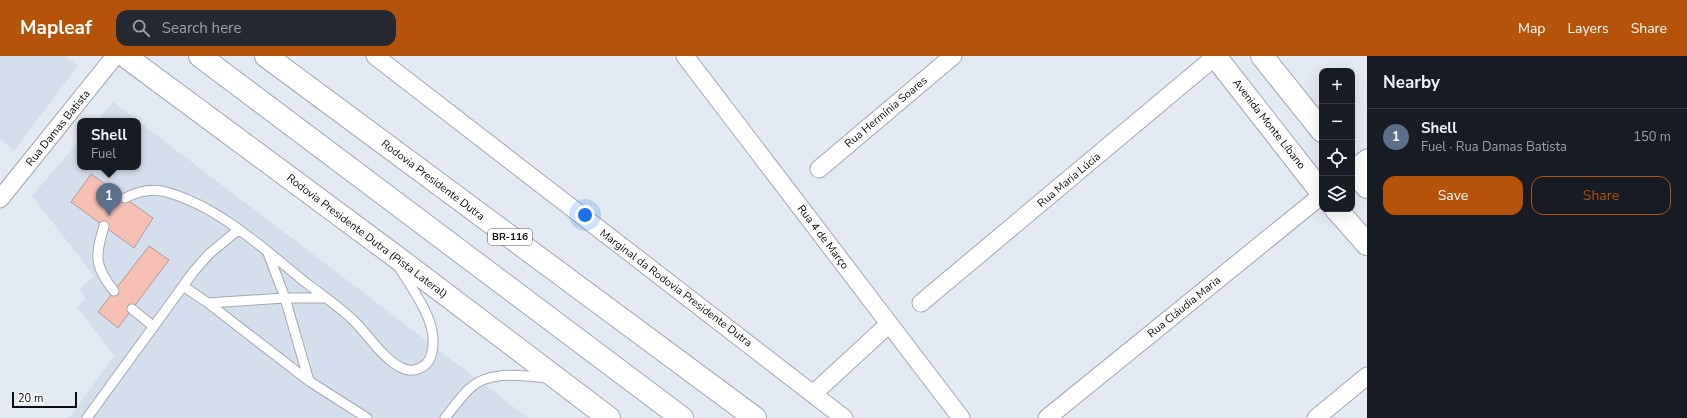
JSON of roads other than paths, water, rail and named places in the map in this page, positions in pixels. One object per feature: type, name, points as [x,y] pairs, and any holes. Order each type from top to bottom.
[{"type":"main road","name":"Rodovia Presidente Dutra (Pista Lateral)","points":[[125,56],[391,253],[609,418]]},
{"type":"main road","points":[[200,56],[682,418]]},
{"type":"main road","name":"Rodovia Presidente Dutra","points":[[266,56],[755,418]]},
{"type":"main road","name":"Avenida Monte Líbano","points":[[1216,56],[1319,190]]},
{"type":"main road","points":[[1262,56],[1319,127]]},
{"type":"main road","points":[[1356,166],[1367,187]]},
{"type":"main road","points":[[1339,212],[1367,244]]},
{"type":"street","name":"Rua Damas Batista","points":[[0,199],[115,56]]},
{"type":"street","name":"Marginal da Rodovia Presidente Dutra","points":[[374,56],[844,418]]},
{"type":"street","name":"Rua 4 de Março","points":[[685,56],[961,418]]},
{"type":"street","name":"Rua Hermínia Soares","points":[[819,169],[953,56]]},
{"type":"street","name":"Rua Maria Lúcia","points":[[922,303],[1216,56]]},
{"type":"street","name":"Rua Cláudia Maria","points":[[1047,418],[1319,196]]},
{"type":"street","points":[[814,394],[889,324]]},
{"type":"street","points":[[1316,418],[1367,376]]},
{"type":"lane","points":[[125,198],[142,192],[166,192],[204,208],[268,252],[354,321],[393,363],[404,369],[420,369],[427,364],[433,348],[432,330],[425,313],[391,253]]},
{"type":"lane","points":[[104,226],[97,249],[97,258],[105,280],[114,291]]},
{"type":"lane","points":[[88,418],[183,286],[209,254],[238,230]]},
{"type":"lane","points":[[268,252],[285,298],[309,381]]},
{"type":"lane","points":[[183,286],[208,303],[309,381],[367,418]]},
{"type":"lane","points":[[208,303],[285,298],[325,298]]},
{"type":"lane","points":[[132,309],[154,327]]},
{"type":"lane","points":[[445,418],[470,388],[490,377],[514,376],[557,378]]},
{"type":"place","name":"Shell","points":[[109,216]]}]
